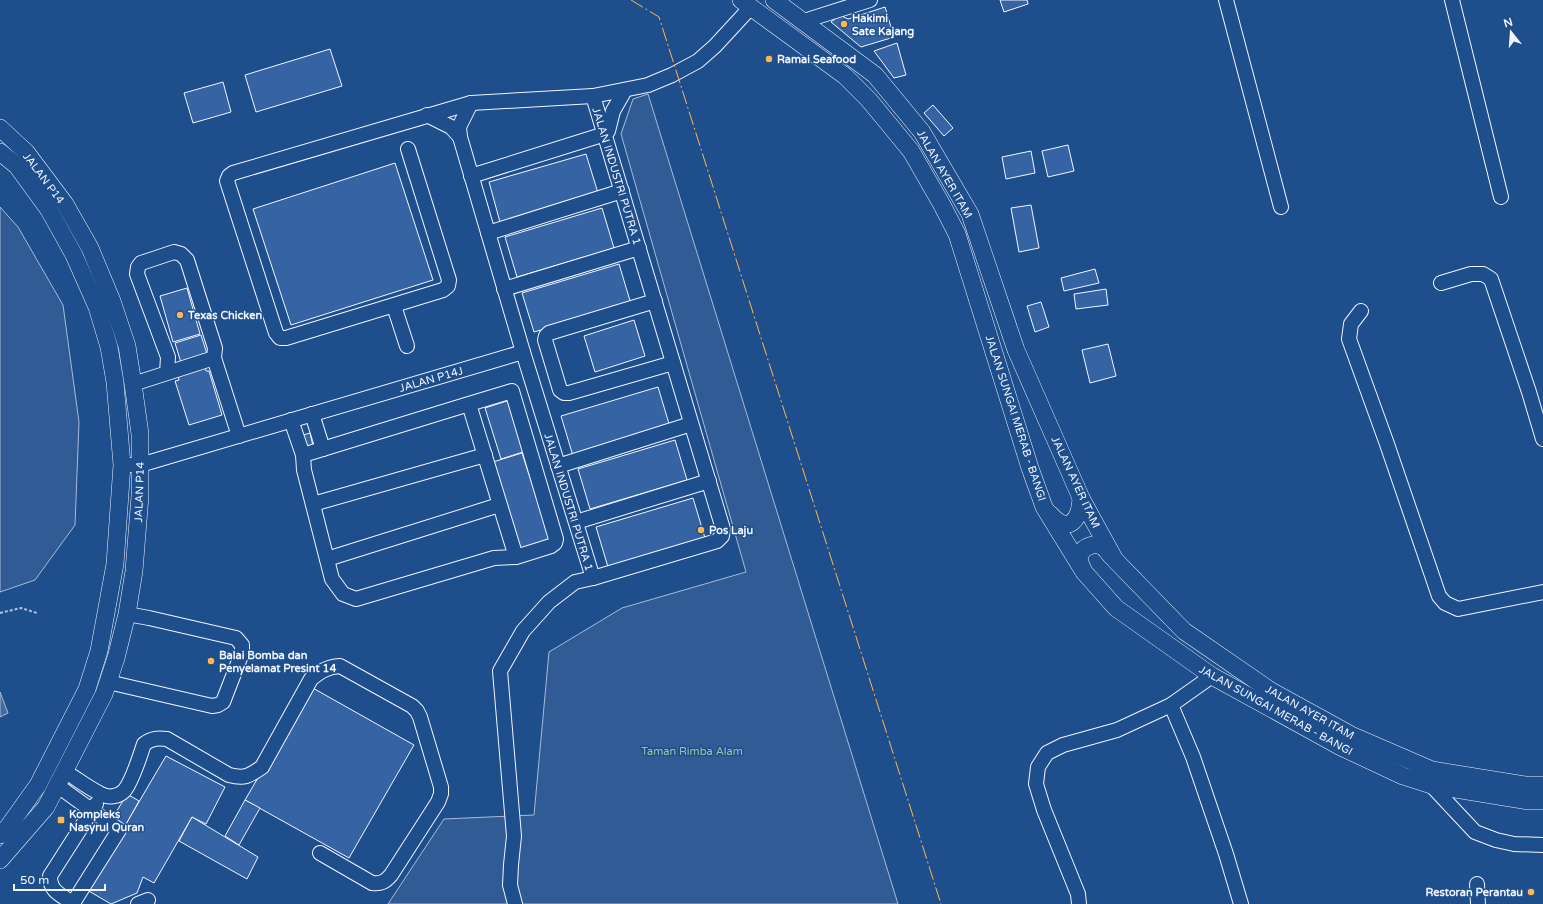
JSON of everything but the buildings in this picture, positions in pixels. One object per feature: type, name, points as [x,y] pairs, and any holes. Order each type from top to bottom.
[{"type":"main road","name":"JALAN AYER ITAM","points":[[774,0],[875,75],[922,132],[970,214],[1016,350],[1081,498],[1115,560],[1184,631],[1271,691],[1351,735],[1432,770],[1525,785],[1543,785]]},
{"type":"main road","name":"JALAN SUNGAI MERAB - BANGI","points":[[746,4],[845,76],[869,100],[910,151],[942,204],[957,234],[1030,468],[1044,507],[1084,572],[1116,608],[1212,676],[1341,747],[1403,776],[1430,785],[1528,801],[1543,801]]},
{"type":"main road","name":"JALAN P14","points":[[0,128],[26,152],[65,204],[90,248],[112,301],[127,346],[140,434],[140,496],[134,564],[127,614],[116,658],[104,694],[46,807],[0,860]]},
{"type":"main road","name":"JALAN P14","points":[[0,152],[17,166],[49,210],[74,255],[97,307],[109,347],[115,382],[122,465],[115,564],[99,651],[87,689],[38,785],[8,827],[0,835]]},
{"type":"main road","points":[[1044,507],[1060,523],[1072,523],[1076,520],[1079,514],[1081,498]]},
{"type":"main road","points":[[1084,572],[1080,562],[1080,555],[1090,546],[1097,545],[1103,547],[1115,560]]},
{"type":"street","points":[[804,21],[870,0]]},
{"type":"street","points":[[1226,0],[1281,207]]},
{"type":"street","points":[[1452,0],[1501,197]]},
{"type":"street","points":[[408,149],[449,280],[448,286],[443,290],[394,306],[286,338],[280,338],[276,333],[232,196],[228,181],[229,176],[234,173],[471,103],[594,96],[648,85],[672,75],[698,60],[715,46],[746,4]]},
{"type":"street","points":[[471,176],[605,134],[608,131],[613,111],[625,90]]},
{"type":"street","name":"JALAN INDUSTRI PUTRA 1","points":[[523,352],[593,578],[716,541],[722,536],[723,529],[594,96]]},
{"type":"street","points":[[471,103],[460,127],[460,137],[523,352]]},
{"type":"street","points":[[427,115],[451,127],[460,137]]},
{"type":"street","points":[[488,233],[622,192]]},
{"type":"street","points":[[504,289],[639,248]]},
{"type":"street","points":[[167,373],[168,357],[138,274],[138,266],[141,263],[174,252],[181,254],[187,260],[215,348],[214,358],[239,436]]},
{"type":"street","points":[[1441,283],[1471,274],[1483,274],[1491,279],[1529,392],[1543,439]]},
{"type":"street","points":[[655,301],[549,333],[545,340],[560,390],[564,393],[569,393],[673,363]]},
{"type":"street","points":[[394,306],[407,346]]},
{"type":"street","points":[[1361,311],[1351,324],[1349,339],[1439,596],[1445,603],[1458,608],[1543,592]]},
{"type":"street","name":"JALAN P14J","points":[[122,465],[140,464],[523,352]]},
{"type":"street","points":[[133,384],[214,358]]},
{"type":"street","points":[[291,420],[303,454],[304,470],[332,579],[343,594],[356,599],[494,558],[516,557],[551,546],[555,543],[556,538],[512,391],[303,454]]},
{"type":"street","points":[[469,404],[516,557]]},
{"type":"street","points":[[312,414],[322,449]]},
{"type":"street","points":[[558,466],[691,424]]},
{"type":"street","points":[[313,504],[485,455]]},
{"type":"street","points":[[576,522],[708,481]]},
{"type":"street","points":[[327,559],[499,505]]},
{"type":"street","points":[[515,904],[510,885],[514,836],[500,671],[523,631],[549,602],[575,582],[593,578]]},
{"type":"street","points":[[108,682],[212,706],[218,705],[223,702],[242,653],[242,645],[236,638],[127,614]]},
{"type":"street","points":[[61,778],[101,795],[109,797],[117,795],[124,791],[144,744],[149,740],[158,738],[168,739],[229,775],[240,778],[252,775],[262,767],[311,679],[321,670],[340,666],[412,706],[416,711],[420,717],[441,787],[441,794],[438,802],[391,875],[380,884],[372,883],[320,853]]},
{"type":"street","points":[[1079,904],[1078,894],[1044,810],[1036,784],[1038,767],[1046,753],[1063,745],[1117,730],[1171,704],[1212,676]]},
{"type":"street","points":[[1171,704],[1194,757],[1241,904]]},
{"type":"street","points":[[61,778],[92,812],[119,830],[74,904],[52,889],[50,876],[92,812],[101,795]]},
{"type":"street","points":[[1430,785],[1475,832],[1496,840],[1514,844],[1543,845]]},
{"type":"street","points":[[1476,884],[1478,904]]},
{"type":"path","points":[[0,613],[21,608],[37,613]]},
{"type":"shaded area","name":"Taman Rimba Alam","points":[[648,94],[898,904],[388,904],[444,819],[534,815],[549,652],[622,608],[746,572],[621,134],[633,99]]},
{"type":"shaded area","points":[[0,207],[18,227],[63,305],[79,422],[75,525],[35,580],[0,592]]},
{"type":"shaded area","points":[[0,692],[8,713],[0,717]]},
{"type":"power","points":[[631,0],[659,17],[941,904]]},
{"type":"place","name":"Hakimi Sate Kajang","points":[[844,24]]},
{"type":"place","name":"Ramai Seafood","points":[[769,59]]},
{"type":"place","name":"Texas Chicken","points":[[180,315]]},
{"type":"place","name":"Pos Laju","points":[[701,530]]},
{"type":"place","name":"Balai Bomba dan Penyelamat Presint 14","points":[[211,661]]},
{"type":"place","name":"Kompleks Nasyrul Quran","points":[[61,820]]},
{"type":"place","name":"Restoran Perantau","points":[[1531,892]]}]
